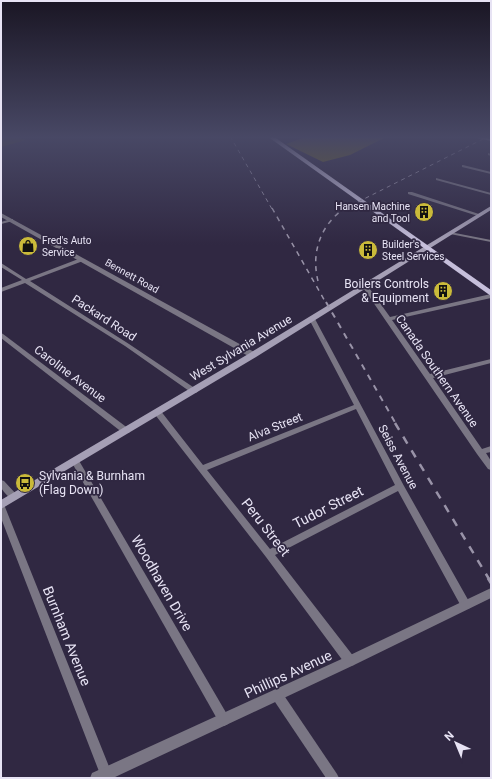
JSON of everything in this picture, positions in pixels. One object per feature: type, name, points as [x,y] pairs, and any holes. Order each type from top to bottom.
[{"type":"main road","points":[[320,172],[491,295]]},
{"type":"main road","name":"West Sylvania Avenue","points":[[1,506],[75,460],[312,320],[491,209]]},
{"type":"street","points":[[437,179],[491,194]]},
{"type":"street","points":[[410,193],[480,215]]},
{"type":"street","name":"Bennett Road","points":[[1,215],[253,355]]},
{"type":"street","points":[[1,223],[11,220]]},
{"type":"street","points":[[452,233],[491,241]]},
{"type":"street","points":[[1,290],[81,260]]},
{"type":"street","name":"Packard Road","points":[[1,265],[126,345],[194,391]]},
{"type":"street","name":"Canada Southern Avenue","points":[[365,286],[491,468]]},
{"type":"street","points":[[388,319],[491,295]]},
{"type":"street","name":"Seiss Avenue","points":[[312,320],[400,486],[466,605]]},
{"type":"street","name":"Caroline Avenue","points":[[1,335],[126,431]]},
{"type":"street","points":[[428,377],[491,361]]},
{"type":"street","name":"Alva Street","points":[[202,469],[358,406]]},
{"type":"street","name":"Peru Street","points":[[157,412],[269,554],[350,662]]},
{"type":"street","points":[[480,452],[491,449]]},
{"type":"street","name":"Woodhaven Drive","points":[[75,460],[224,720]]},
{"type":"street","points":[[1,483],[14,497]]},
{"type":"street","name":"Tudor Street","points":[[269,554],[400,486]]},
{"type":"street","name":"Burnham Avenue","points":[[1,506],[100,777]]},
{"type":"street","name":"Phillips Avenue","points":[[100,777],[350,662],[491,594]]},
{"type":"street","points":[[277,695],[333,778]]},
{"type":"railway","points":[[251,172],[272,209]]},
{"type":"railway","points":[[344,209],[417,172]]},
{"type":"railway","points":[[272,208],[326,303]]},
{"type":"railway","points":[[318,281],[316,260],[320,240],[329,223],[345,208]]},
{"type":"railway","points":[[326,302],[396,424]]},
{"type":"railway","points":[[395,423],[489,579]]},
{"type":"railway","points":[[488,578],[491,583]]},
{"type":"place","name":"Hansen Machine and Tool","points":[[424,212]]},
{"type":"place","name":"Fred's Auto Service","points":[[28,246]]},
{"type":"place","name":"Builder's Steel Services","points":[[368,250]]},
{"type":"place","name":"Boilers Controls & Equipment","points":[[443,291]]},
{"type":"place","name":"Sylvania & Burnham (Flag Down)","points":[[25,483]]}]
